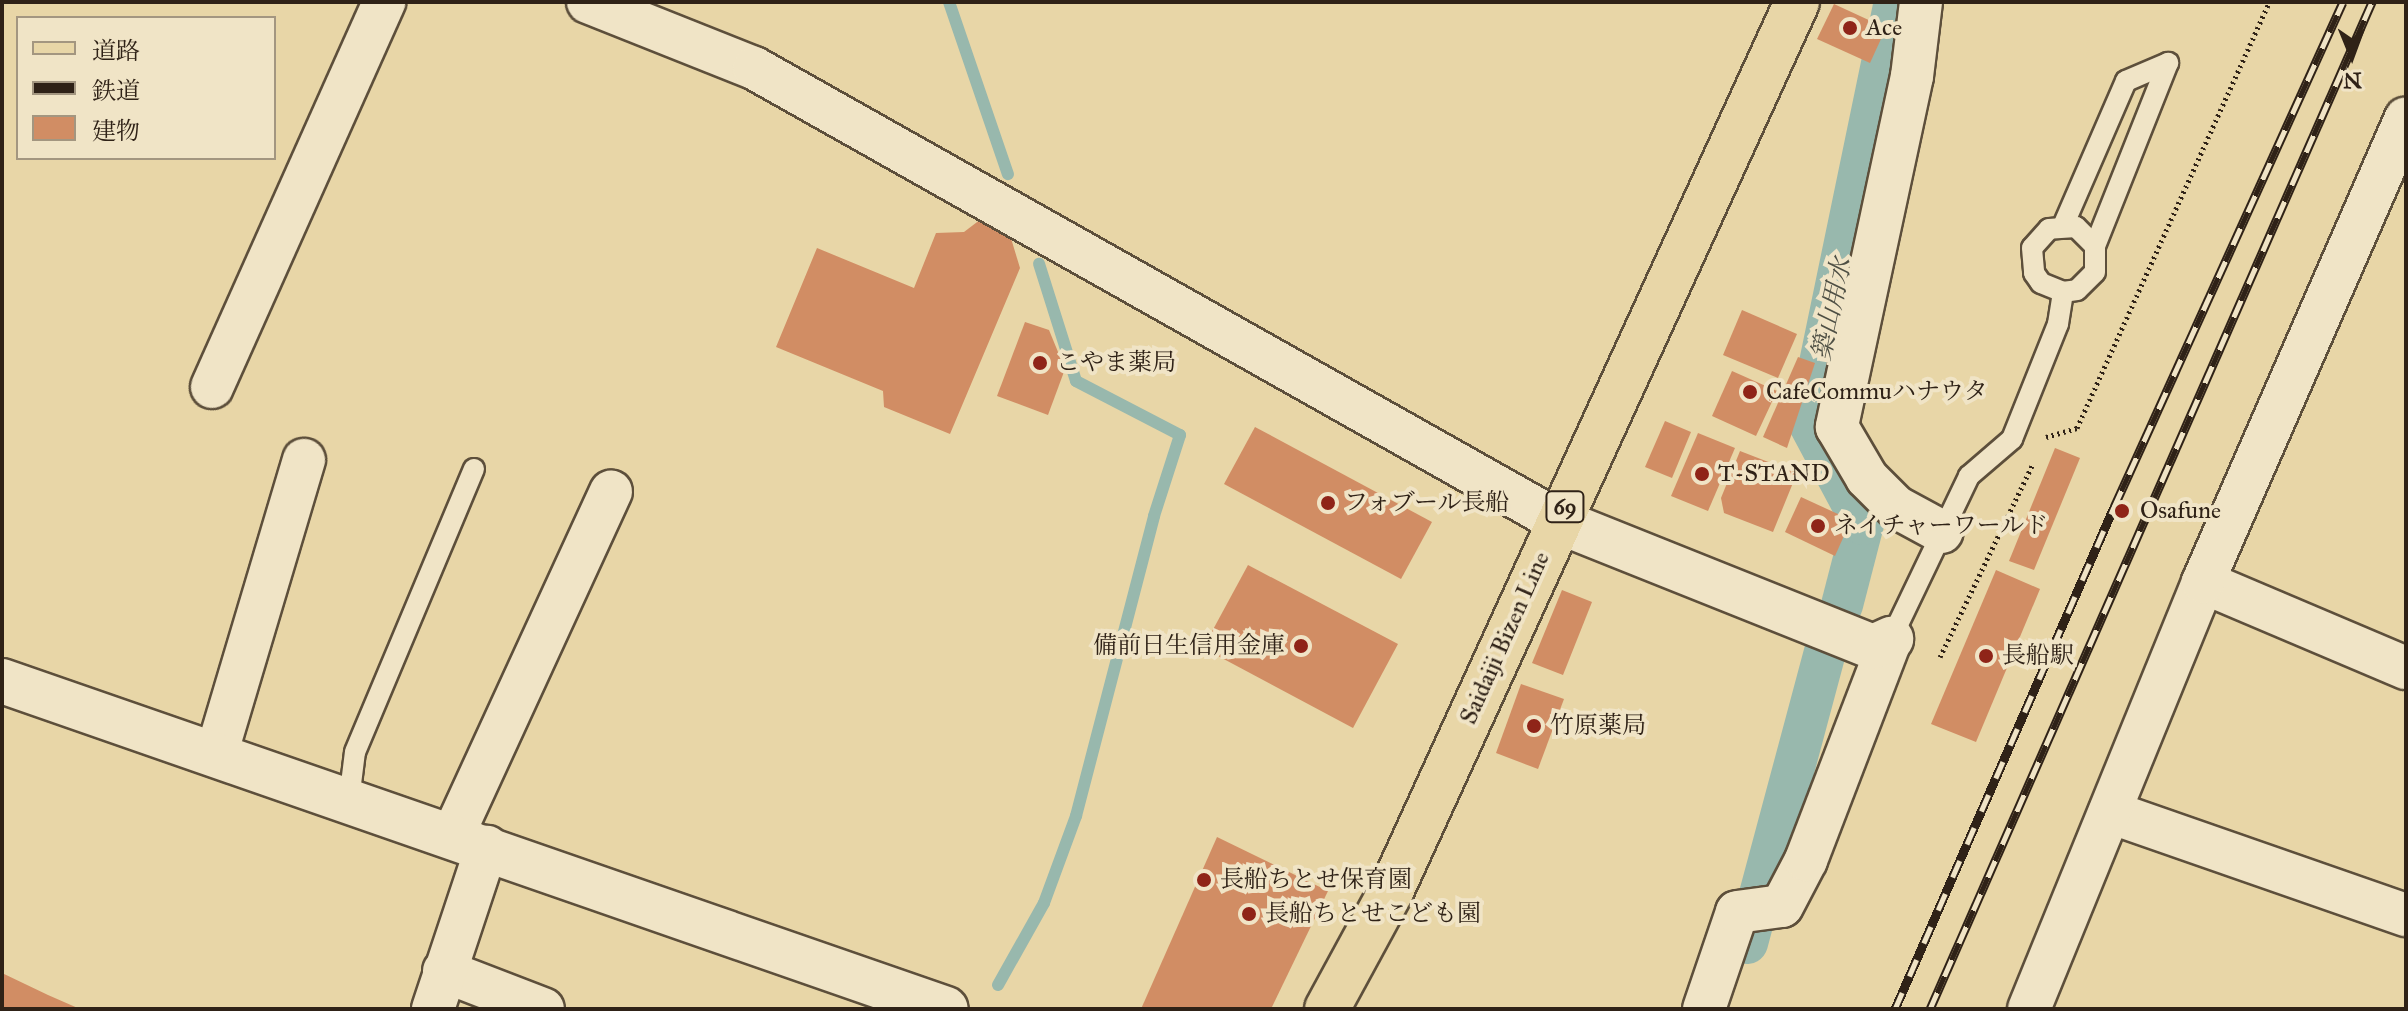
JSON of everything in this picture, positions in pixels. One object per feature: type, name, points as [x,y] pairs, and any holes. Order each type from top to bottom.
[{"type":"main road","name":"Saidaiji Bizen Line","points":[[1327,1009],[1391,891],[1797,2]]},
{"type":"street","points":[[212,387],[384,2]]},
{"type":"street","points":[[588,2],[754,68],[1558,521],[1873,647],[1891,639]]},
{"type":"street","points":[[1921,2],[1912,76],[1837,427],[1867,478],[1896,507],[1942,532]]},
{"type":"street","points":[[2042,1005],[2110,812],[2203,582],[2406,118]]},
{"type":"street","points":[[216,755],[304,460]]},
{"type":"street","points":[[543,1009],[439,990],[470,841],[611,492]]},
{"type":"street","points":[[2203,582],[2406,668]]},
{"type":"street","points":[[1704,1009],[1737,912],[1782,906],[1806,860],[1891,639]]},
{"type":"street","points":[[2,681],[470,841],[946,1009]]},
{"type":"street","points":[[2110,812],[2406,915]]},
{"type":"lane","points":[[2063,226],[2126,81],[2168,63],[2095,246],[2095,272],[2077,290],[2063,292],[2041,283],[2031,261],[2038,238],[2063,226],[2076,227],[2095,246]]},
{"type":"lane","points":[[1891,639],[1969,476],[2012,439],[2058,324],[2063,292]]},
{"type":"lane","points":[[349,800],[355,752],[474,469]]},
{"type":"path","points":[[1940,657],[2047,437],[2077,428],[2269,2]]},
{"type":"building","points":[[1834,4],[1886,28],[1870,63],[1817,39]]},
{"type":"building","points":[[985,216],[1010,235],[1020,268],[950,434],[884,407],[883,391],[776,347],[817,248],[914,288],[936,233],[964,232]]},
{"type":"building","points":[[1742,310],[1797,334],[1778,378],[1723,355]]},
{"type":"building","points":[[1025,322],[1049,330],[1065,369],[1048,415],[997,396]]},
{"type":"building","points":[[1798,357],[1815,363],[1787,448],[1763,437]]},
{"type":"building","points":[[1732,371],[1777,391],[1756,436],[1712,416]]},
{"type":"building","points":[[1665,421],[1691,432],[1672,478],[1645,467]]},
{"type":"building","name":"フォブール長船","points":[[1255,427],[1432,522],[1401,579],[1224,484]]},
{"type":"building","points":[[1698,433],[1735,448],[1708,511],[1671,496]]},
{"type":"building","points":[[2055,448],[2080,458],[2034,570],[2009,561]]},
{"type":"building","points":[[1740,451],[1797,473],[1773,532],[1724,513],[1721,498]]},
{"type":"building","name":"ネイチャーワールド","points":[[1801,497],[1851,520],[1835,556],[1785,532]]},
{"type":"building","name":"備前日生信用金庫","points":[[1248,565],[1398,644],[1353,728],[1203,648]]},
{"type":"building","name":"長船駅","points":[[1996,570],[2040,589],[1976,742],[1931,724]]},
{"type":"building","points":[[1562,590],[1592,602],[1563,675],[1532,663]]},
{"type":"building","points":[[1521,684],[1564,699],[1538,769],[1496,753]]},
{"type":"building","name":"長船ちとせこども園","points":[[1217,837],[1328,891],[1271,1009],[1141,1009]]},
{"type":"building","points":[[2,973],[48,995],[80,1009],[2,1009]]},
{"type":"waterway","points":[[949,2],[1008,174]]},
{"type":"waterway","name":"築山用水","points":[[1842,605],[1863,524],[1808,421],[1895,2]]},
{"type":"waterway","points":[[998,985],[1044,903],[1076,816],[1154,516],[1180,435],[1076,381],[1039,264]]},
{"type":"waterway","name":"築山用水","points":[[1747,943],[1825,652]]},
{"type":"railway","points":[[1895,1009],[2114,507],[2343,2]]},
{"type":"railway","points":[[1930,1009],[2372,2]]},
{"type":"place","name":"Ace","points":[[1850,28]]},
{"type":"place","name":"こやま薬局","points":[[1040,363]]},
{"type":"place","name":"CafeCommuハナウタ","points":[[1750,392]]},
{"type":"place","name":"T-STAND","points":[[1702,474]]},
{"type":"place","name":"フォブール長船","points":[[1328,503]]},
{"type":"place","name":"Osafune","points":[[2122,511]]},
{"type":"place","name":"ネイチャーワールド","points":[[1818,526]]},
{"type":"place","name":"備前日生信用金庫","points":[[1301,646]]},
{"type":"place","name":"長船駅","points":[[1986,656]]},
{"type":"place","name":"竹原薬局","points":[[1534,726]]},
{"type":"place","name":"長船ちとせ保育園","points":[[1204,880]]},
{"type":"place","name":"長船ちとせこども園","points":[[1249,914]]}]
